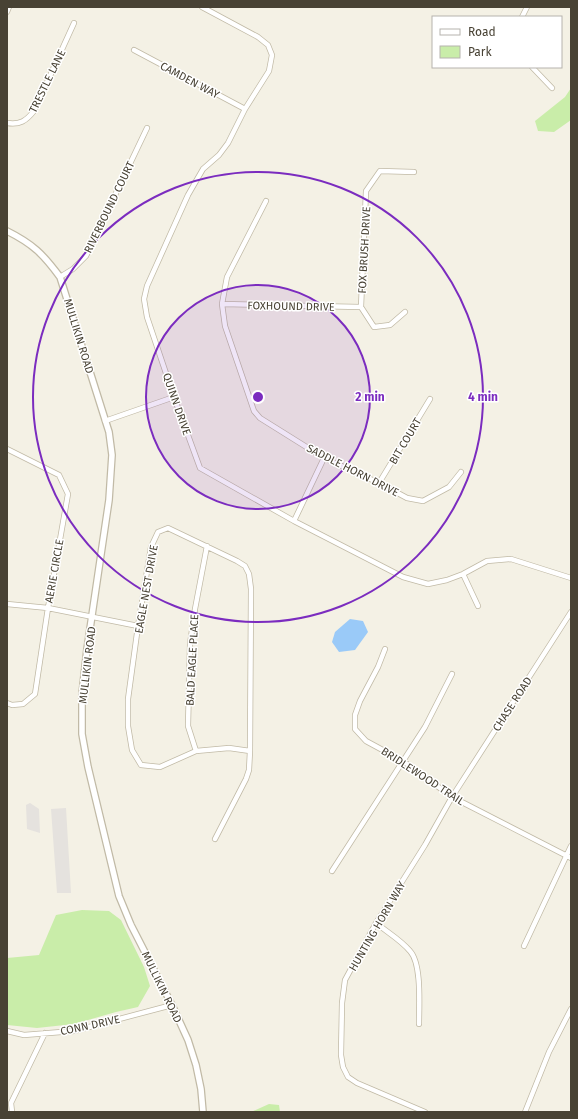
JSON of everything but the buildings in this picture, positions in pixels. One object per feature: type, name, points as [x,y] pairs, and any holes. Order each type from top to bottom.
[{"type":"street","points":[[7,12],[9,7]]},
{"type":"street","name":"QUINN DRIVE","points":[[202,7],[258,37],[268,45],[272,55],[269,71],[245,109],[228,143],[203,169],[188,195],[146,286],[144,299],[147,317],[200,468],[294,521],[403,577],[428,584],[447,580],[463,574],[486,561],[511,559],[571,578]]},
{"type":"street","points":[[522,16],[527,7]]},
{"type":"street","name":"TRESTLE LANE","points":[[7,123],[16,125],[27,120],[34,111],[74,22]]},
{"type":"street","name":"CAMDEN WAY","points":[[134,50],[245,109]]},
{"type":"street","points":[[533,68],[552,88]]},
{"type":"street","name":"RIVERBOUND COURT","points":[[60,276],[73,269],[86,256],[147,128]]},
{"type":"street","name":"FOX BRUSH DRIVE","points":[[405,312],[390,325],[374,327],[361,307],[366,191],[380,171],[414,172]]},
{"type":"street","name":"SADDLE HORN DRIVE","points":[[266,201],[227,277],[222,304],[225,326],[254,411],[260,418],[324,458],[379,483],[407,498],[423,501],[449,487],[461,472]]},
{"type":"street","name":"MULLIKIN ROAD","points":[[7,231],[26,241],[46,258],[60,276],[105,421],[112,455],[110,500],[87,649],[82,694],[82,734],[88,767],[118,896],[188,1040],[196,1065],[201,1089],[203,1112]]},
{"type":"street","name":"FOXHOUND DRIVE","points":[[222,304],[361,307]]},
{"type":"street","points":[[105,421],[174,397]]},
{"type":"street","name":"BIT COURT","points":[[379,483],[430,398]]},
{"type":"street","name":"AERIE CIRCLE","points":[[7,449],[59,475],[68,494],[35,694],[23,704],[12,705],[7,703]]},
{"type":"street","points":[[294,521],[324,458]]},
{"type":"street","name":"EAGLE NEST DRIVE","points":[[215,838],[246,779],[249,770],[250,751],[250,673],[252,609],[249,574],[244,566],[207,546],[168,528],[158,532],[151,547],[138,626],[128,699],[128,726],[132,750],[140,765],[160,768],[196,751],[229,748],[250,751]]},
{"type":"street","name":"BALD EAGLE PLACE","points":[[196,751],[188,726],[190,644],[207,546]]},
{"type":"street","points":[[463,574],[478,606]]},
{"type":"street","points":[[7,604],[48,608],[138,626]]},
{"type":"street","name":"CHASE ROAD","points":[[452,797],[571,612]]},
{"type":"street","name":"BRIDLEWOOD TRAIL","points":[[385,649],[378,667],[360,701],[355,715],[355,729],[366,741],[403,761],[452,797],[569,857]]},
{"type":"street","points":[[332,871],[425,727],[452,674]]},
{"type":"street","name":"HUNTING HORN WAY","points":[[425,1112],[357,1083],[348,1077],[343,1067],[341,1055],[342,1003],[345,980],[376,923],[426,845],[452,797]]},
{"type":"street","points":[[524,946],[569,857],[571,846]]},
{"type":"street","points":[[376,923],[411,951],[416,961],[418,971],[420,1024]]},
{"type":"street","name":"CONN DRIVE","points":[[7,1031],[24,1035],[74,1031],[172,1005]]},
{"type":"street","points":[[525,1112],[549,1052],[571,1008]]},
{"type":"street","points":[[12,1112],[11,1103],[45,1033]]},
{"type":"green space","points":[[571,88],[571,120],[554,132],[538,131],[535,121],[565,97]]},
{"type":"green space","points":[[82,910],[109,911],[121,920],[144,967],[150,986],[138,1007],[74,1024],[37,1028],[7,1025],[7,958],[39,955],[56,915]]},
{"type":"green space","points":[[269,1104],[279,1105],[280,1112],[251,1112]]},
{"type":"shaded area","points":[[30,803],[39,809],[40,833],[27,829],[26,805]]},
{"type":"shaded area","points":[[66,808],[71,893],[57,893],[51,809]]},
{"type":"water","points":[[350,619],[363,621],[368,632],[355,650],[339,652],[332,642],[335,632]]}]
